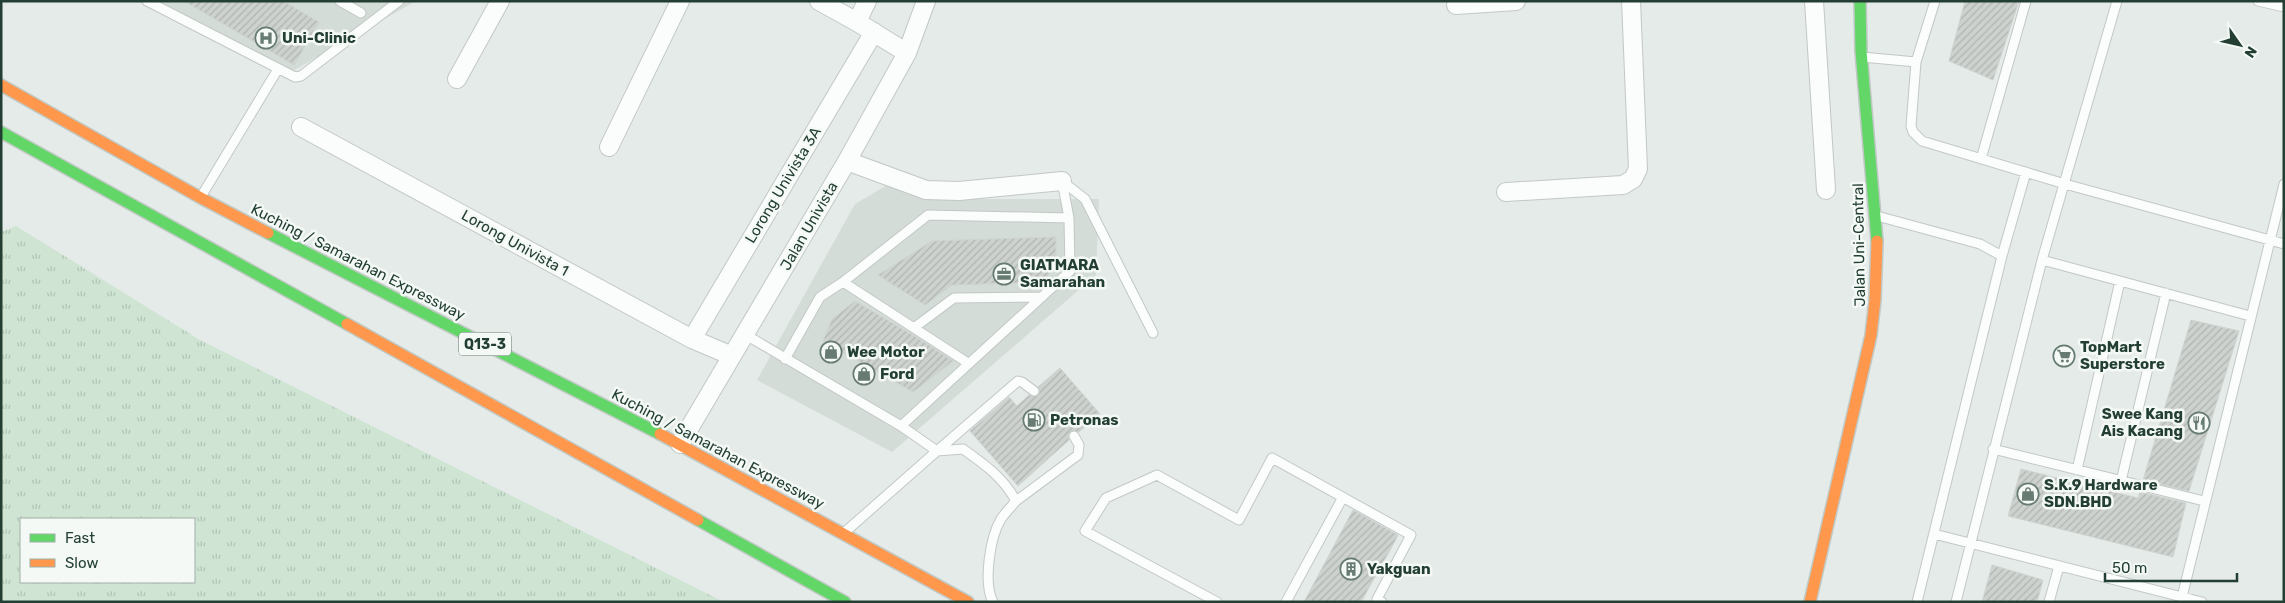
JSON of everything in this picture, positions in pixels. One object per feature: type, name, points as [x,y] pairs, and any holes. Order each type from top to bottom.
[{"type":"main road","name":"Jalan Uni-Central","points":[[1810,602],[1871,335],[1877,300],[1876,216],[1862,57],[1860,1]]},
{"type":"main road","name":"Kuching / Samarahan Expressway","points":[[1,86],[201,198],[680,444],[968,602]]},
{"type":"main road","points":[[1,132],[845,602]]},
{"type":"street","points":[[457,79],[500,1]]},
{"type":"street","points":[[609,147],[680,1]]},
{"type":"street","points":[[819,1],[907,53]]},
{"type":"street","points":[[857,22],[867,1]]},
{"type":"street","name":"Jalan Univista","points":[[680,444],[746,335],[907,53],[926,1]]},
{"type":"street","points":[[1456,5],[1516,1]]},
{"type":"street","points":[[1506,192],[1623,185],[1633,179],[1638,169],[1631,1]]},
{"type":"street","points":[[1814,1],[1826,190]]},
{"type":"street","name":"Lorong Univista 3A","points":[[692,339],[874,32]]},
{"type":"street","name":"Lorong Univista 1","points":[[301,127],[692,339],[732,356]]},
{"type":"street","points":[[847,161],[926,190],[960,190],[1062,181]]},
{"type":"lane","points":[[147,1],[290,76],[301,76],[399,1]]},
{"type":"lane","points":[[340,1],[361,14]]},
{"type":"lane","points":[[1935,1],[1916,62],[1912,126],[1913,132],[1922,141],[2065,184],[2284,244]]},
{"type":"lane","points":[[1981,159],[2026,1]]},
{"type":"lane","points":[[1956,602],[2042,260],[2117,1]]},
{"type":"lane","points":[[2258,1],[2284,7]]},
{"type":"lane","points":[[1862,57],[1916,62]]},
{"type":"lane","points":[[201,198],[278,70]]},
{"type":"lane","points":[[1917,602],[2002,256],[2026,172]]},
{"type":"lane","points":[[901,426],[1070,271],[1069,218],[1062,181]]},
{"type":"lane","points":[[1062,181],[1085,199],[1153,333]]},
{"type":"lane","points":[[2182,597],[2204,501],[2284,184]]},
{"type":"lane","points":[[785,359],[820,297],[843,282],[928,215],[1069,218]]},
{"type":"lane","points":[[1876,216],[1980,244],[2002,256]]},
{"type":"lane","points":[[2042,260],[2250,316]]},
{"type":"lane","points":[[2077,470],[2120,281]]},
{"type":"lane","points":[[843,282],[968,363]]},
{"type":"lane","points":[[2121,481],[2166,292]]},
{"type":"lane","points":[[915,327],[954,298],[1042,297]]},
{"type":"lane","points":[[746,335],[901,426],[937,451],[963,449],[995,472],[1008,487],[1016,501]]},
{"type":"lane","points":[[843,534],[1018,381],[1034,391]]},
{"type":"lane","points":[[993,602],[989,594],[989,558],[1000,520],[1016,501],[1078,455],[1079,445],[1074,436]]},
{"type":"lane","points":[[1993,449],[2204,501]]},
{"type":"lane","points":[[1217,602],[1085,531],[1106,498],[1157,475],[1239,520],[1272,458],[1411,535],[1377,599],[1382,602]]},
{"type":"lane","points":[[1286,602],[1343,497]]},
{"type":"lane","points":[[1934,534],[2202,602]]},
{"type":"lane","points":[[2050,602],[2059,566]]},
{"type":"shaded area","points":[[157,1],[416,1],[291,72]]},
{"type":"shaded area","points":[[894,181],[922,199],[1099,199],[1096,275],[892,452],[757,380],[855,204]]},
{"type":"green space","points":[[16,226],[200,340],[724,602],[1,602],[1,232]]},
{"type":"building","points":[[184,1],[283,1],[319,22],[294,65]]},
{"type":"building","points":[[1965,1],[2019,1],[1993,80],[1949,61]]},
{"type":"building","points":[[1056,237],[1056,267],[1041,282],[952,285],[925,305],[878,275],[932,241]]},
{"type":"building","points":[[855,301],[953,361],[913,392],[823,341],[832,319]]},
{"type":"building","points":[[2191,320],[2239,331],[2189,491],[2143,480]]},
{"type":"building","name":"Petronas","points":[[1060,368],[1100,414],[1079,432],[1071,431],[1068,435],[1069,440],[1018,486],[970,431],[1009,397],[1017,406],[1029,395],[1037,396],[1040,392],[1038,387]]},
{"type":"building","points":[[2021,469],[2138,498],[2140,492],[2186,503],[2173,557],[2008,516]]},
{"type":"building","name":"Yakguan","points":[[1353,510],[1398,535],[1394,543],[1361,602],[1304,602]]},
{"type":"building","points":[[1992,565],[2043,580],[2037,602],[1982,602]]},
{"type":"traffic: fast","points":[[1860,1],[1861,51],[1877,241]]},
{"type":"traffic: fast","points":[[1,132],[347,324]]},
{"type":"traffic: fast","points":[[268,233],[660,434]]},
{"type":"traffic: fast","points":[[698,520],[845,602]]},
{"type":"traffic: slow","points":[[1,85],[201,198],[268,233]]},
{"type":"traffic: slow","points":[[1810,602],[1871,335],[1875,300],[1877,241]]},
{"type":"traffic: slow","points":[[347,324],[698,520]]},
{"type":"traffic: slow","points":[[660,434],[968,602]]},
{"type":"place","name":"Uni-Clinic","points":[[266,38]]},
{"type":"place","name":"GIATMARA Samarahan","points":[[1004,274]]},
{"type":"place","name":"Wee Motor","points":[[831,352]]},
{"type":"place","name":"TopMart Superstore","points":[[2064,356]]},
{"type":"place","name":"Ford","points":[[864,374]]},
{"type":"place","name":"Petronas","points":[[1034,420]]},
{"type":"place","name":"Swee Kang Ais Kacang","points":[[2199,423]]},
{"type":"place","name":"S.K.9 Hardware SDN.BHD","points":[[2028,494]]},
{"type":"place","name":"Yakguan","points":[[1351,569]]}]
